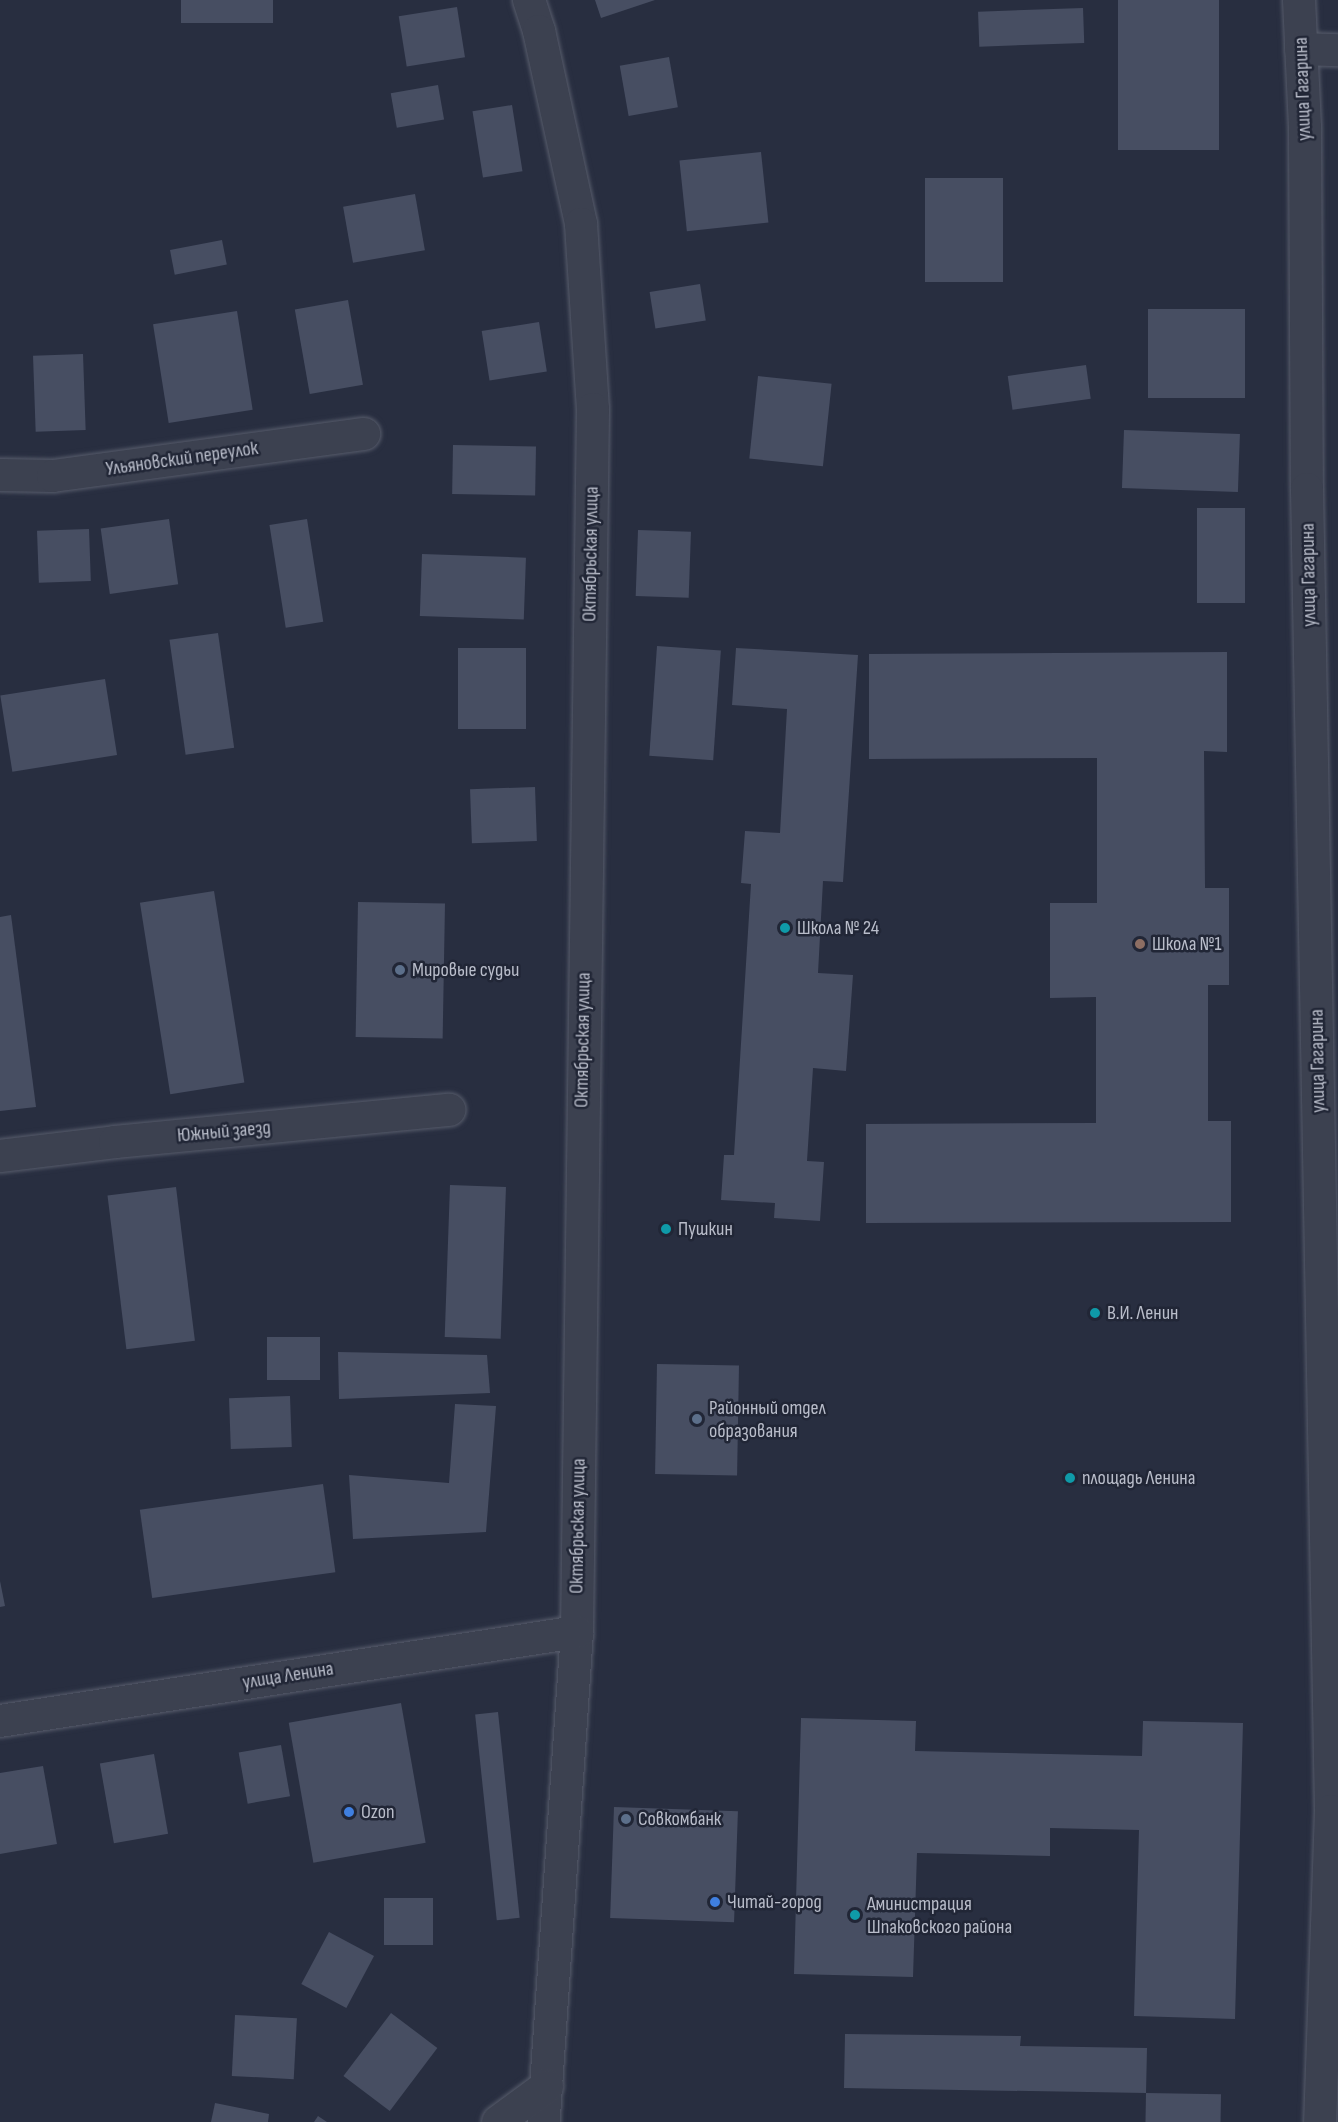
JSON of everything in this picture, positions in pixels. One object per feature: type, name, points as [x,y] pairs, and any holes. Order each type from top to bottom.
[{"type":"street","name":"Октябрьская улица","points":[[529,0],[539,31],[581,224],[593,409],[577,1632],[544,2122]]},
{"type":"street","name":"улица Гагарина","points":[[1299,0],[1305,128],[1307,489],[1332,1811],[1320,2122]]},
{"type":"street","points":[[1301,50],[1338,50]]},
{"type":"street","name":"Ульяновский переулок","points":[[0,475],[53,476],[364,434]]},
{"type":"street","name":"Южный заезд","points":[[0,1156],[126,1141],[449,1110]]},
{"type":"street","name":"улица Ленина","points":[[0,1721],[577,1632]]},
{"type":"street","points":[[498,2122],[547,2086]]},
{"type":"building","points":[[181,0],[273,0],[273,23],[181,23]]},
{"type":"building","points":[[595,0],[655,0],[601,18]]},
{"type":"building","points":[[1118,0],[1219,0],[1219,150],[1118,150]]},
{"type":"building","points":[[457,7],[465,57],[407,67],[399,16]]},
{"type":"building","points":[[1083,8],[1084,43],[979,47],[978,12]]},
{"type":"building","points":[[669,57],[678,107],[629,116],[620,66]]},
{"type":"building","points":[[438,85],[444,119],[397,128],[391,93]]},
{"type":"building","points":[[512,105],[522,171],[483,177],[472,111]]},
{"type":"building","points":[[761,152],[768,223],[687,231],[679,161]]},
{"type":"building","points":[[925,178],[1003,178],[1003,282],[925,282]]},
{"type":"building","points":[[415,194],[425,250],[353,263],[343,207]]},
{"type":"building","points":[[222,240],[227,265],[175,275],[170,250]]},
{"type":"building","points":[[700,284],[706,321],[655,329],[650,292]]},
{"type":"building","points":[[348,300],[363,385],[310,394],[295,309]]},
{"type":"building","points":[[1148,309],[1245,309],[1245,398],[1148,398]]},
{"type":"building","points":[[237,311],[253,410],[169,423],[153,324]]},
{"type":"building","points":[[539,322],[547,371],[490,380],[482,331]]},
{"type":"building","points":[[83,354],[86,430],[36,432],[33,356]]},
{"type":"building","points":[[1086,365],[1091,399],[1013,410],[1008,376]]},
{"type":"building","points":[[758,376],[832,384],[823,466],[749,459]]},
{"type":"building","points":[[1124,430],[1240,434],[1238,492],[1122,488]]},
{"type":"building","points":[[453,445],[536,446],[535,495],[452,494]]},
{"type":"building","points":[[1197,508],[1245,508],[1245,603],[1197,603]]},
{"type":"building","points":[[169,519],[178,584],[110,594],[101,529]]},
{"type":"building","points":[[307,519],[323,622],[286,628],[269,525]]},
{"type":"building","points":[[89,529],[91,581],[39,583],[37,531]]},
{"type":"building","points":[[638,530],[691,532],[689,598],[636,596]]},
{"type":"building","points":[[422,554],[526,558],[524,620],[420,616]]},
{"type":"building","points":[[218,633],[234,748],[186,755],[169,640]]},
{"type":"building","points":[[657,646],[721,650],[713,760],[649,756]]},
{"type":"building","points":[[458,648],[526,648],[526,729],[458,729]]},
{"type":"building","name":"Школа № 24","points":[[736,648],[858,655],[843,882],[823,881],[818,973],[853,975],[846,1071],[813,1068],[807,1161],[824,1162],[820,1221],[774,1218],[775,1203],[721,1200],[724,1155],[734,1155],[751,884],[741,883],[745,831],[780,833],[787,709],[732,705]]},
{"type":"building","name":"Школа №1","points":[[1227,652],[1227,752],[1204,751],[1205,888],[1229,888],[1229,985],[1208,985],[1208,1121],[1231,1121],[1231,1222],[866,1223],[866,1124],[1096,1123],[1096,997],[1050,998],[1050,903],[1097,903],[1097,758],[869,759],[869,654]]},
{"type":"building","points":[[105,679],[117,755],[12,772],[0,696]]},
{"type":"building","points":[[535,787],[537,841],[472,843],[470,789]]},
{"type":"building","points":[[214,891],[244,1083],[170,1094],[140,903]]},
{"type":"building","name":"Мировые судьи","points":[[358,902],[445,904],[443,1038],[356,1037]]},
{"type":"building","points":[[11,915],[36,1107],[0,1111],[0,917]]},
{"type":"building","points":[[450,1185],[506,1187],[501,1339],[445,1337]]},
{"type":"building","points":[[176,1187],[195,1341],[126,1349],[108,1195]]},
{"type":"building","points":[[267,1337],[320,1337],[320,1380],[267,1380]]},
{"type":"building","points":[[338,1352],[487,1355],[490,1393],[339,1399]]},
{"type":"building","name":"Районный отдел образования","points":[[657,1364],[739,1365],[737,1475],[655,1474]]},
{"type":"building","points":[[290,1396],[292,1447],[231,1449],[229,1398]]},
{"type":"building","points":[[455,1404],[496,1406],[486,1532],[353,1539],[349,1475],[449,1483]]},
{"type":"building","points":[[323,1484],[335,1572],[152,1598],[140,1510]]},
{"type":"building","points":[[0,1581],[5,1606],[0,1607]]},
{"type":"building","points":[[401,1703],[426,1843],[313,1863],[289,1723]]},
{"type":"building","points":[[498,1712],[520,1918],[497,1920],[475,1714]]},
{"type":"building","name":"Аминистрация Шпаковского района","points":[[801,1718],[916,1721],[915,1751],[1142,1756],[1143,1721],[1243,1723],[1235,2019],[1134,2016],[1139,1830],[1050,1828],[1050,1856],[917,1853],[913,1977],[794,1974]]},
{"type":"building","points":[[281,1745],[290,1796],[248,1804],[239,1752]]},
{"type":"building","points":[[154,1754],[168,1834],[114,1843],[100,1764]]},
{"type":"building","points":[[43,1766],[57,1844],[0,1854],[0,1773]]},
{"type":"building","points":[[614,1807],[738,1811],[734,1922],[610,1918]]},
{"type":"building","points":[[384,1898],[433,1898],[433,1945],[384,1945]]},
{"type":"building","points":[[329,1932],[374,1956],[346,2008],[301,1984]]},
{"type":"building","points":[[391,2013],[437,2048],[390,2111],[343,2076]]},
{"type":"building","points":[[235,2015],[297,2018],[294,2079],[232,2076]]},
{"type":"building","points":[[845,2034],[1021,2036],[1020,2046],[1147,2048],[1146,2093],[844,2088]]},
{"type":"building","points":[[1146,2093],[1221,2094],[1221,2122],[1145,2122]]},
{"type":"building","points":[[215,2103],[269,2114],[268,2122],[211,2122]]},
{"type":"building","points":[[318,2116],[327,2122],[314,2122]]},
{"type":"place","name":"Школа № 24","points":[[785,928]]},
{"type":"place","name":"Школа №1","points":[[1140,944]]},
{"type":"place","name":"Мировые судьи","points":[[400,970]]},
{"type":"place","name":"Пушкин","points":[[666,1229]]},
{"type":"place","name":"В.И. Ленин","points":[[1095,1313]]},
{"type":"place","name":"Районный отдел образования","points":[[697,1419]]},
{"type":"place","name":"площадь Ленина","points":[[1070,1478]]},
{"type":"place","name":"Ozon","points":[[349,1812]]},
{"type":"place","name":"Совкомбанк","points":[[626,1819]]},
{"type":"place","name":"Читай-город","points":[[715,1902]]},
{"type":"place","name":"Аминистрация Шпаковского района","points":[[855,1915]]}]
